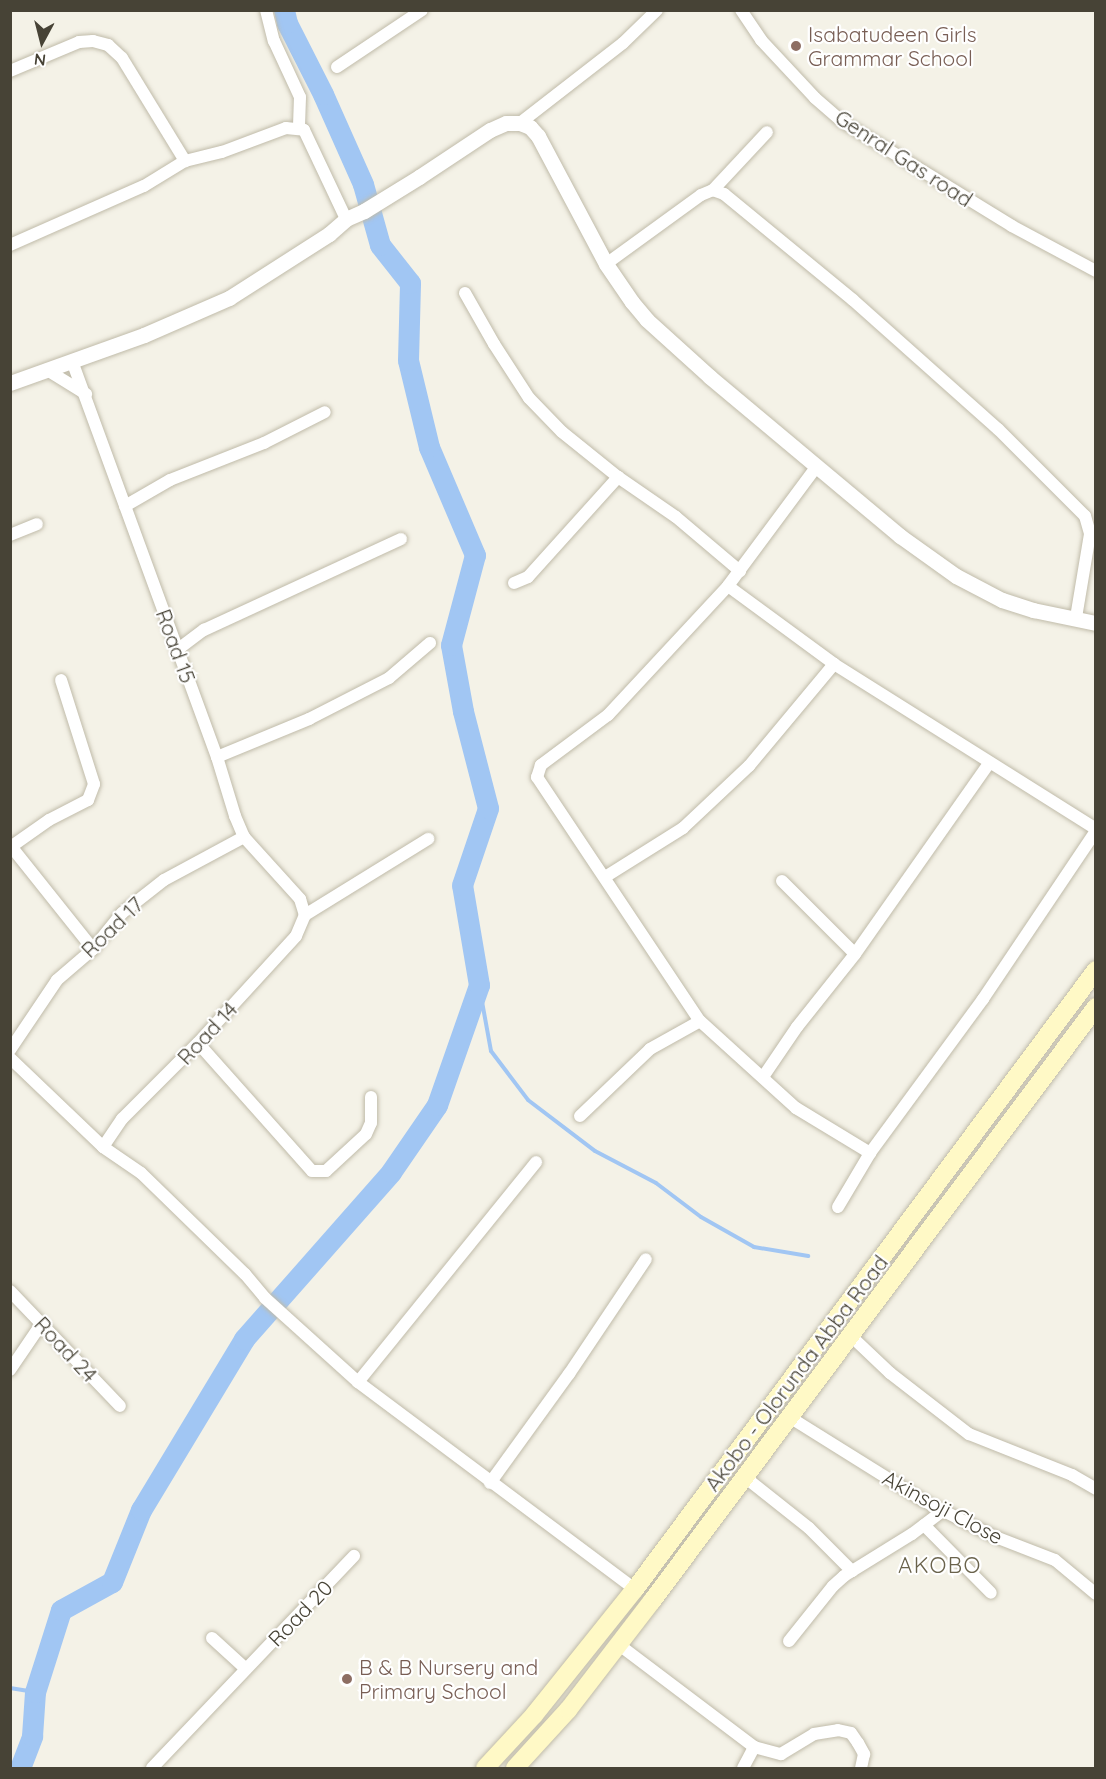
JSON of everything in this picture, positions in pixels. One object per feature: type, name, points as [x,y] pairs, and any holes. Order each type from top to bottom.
[{"type":"main road","name":"Akobo - Olorunda Abba Road","points":[[485,1768],[534,1715],[635,1589],[1095,970]]},
{"type":"main road","name":"Akobo - Olorunda Abba Road","points":[[515,1768],[568,1710],[776,1439],[1095,1007]]},
{"type":"main road","points":[[758,1426],[776,1439]]},
{"type":"street","points":[[266,10],[274,41],[300,96],[298,127]]},
{"type":"street","points":[[337,67],[422,10]]},
{"type":"street","points":[[520,123],[623,43],[657,10]]},
{"type":"street","name":"Genral Gas road","points":[[741,10],[761,40],[815,98],[843,122],[1012,226],[1095,271]]},
{"type":"street","points":[[10,70],[79,42],[93,41],[108,45],[122,58],[185,161]]},
{"type":"street","points":[[10,383],[144,335],[229,298],[329,234],[351,217],[380,201],[490,130],[506,123],[520,123],[530,127],[538,136],[606,264],[647,320],[900,536],[956,576],[1002,600],[1033,610],[1095,623]]},
{"type":"street","points":[[10,244],[144,186],[185,161],[222,152],[272,130],[298,127],[304,130],[351,217]]},
{"type":"street","points":[[606,264],[701,195],[713,190],[767,132]]},
{"type":"street","points":[[713,190],[724,194],[853,300],[998,429],[1085,516],[1090,534],[1076,618]]},
{"type":"street","points":[[465,293],[529,398],[562,432],[618,477],[676,517],[740,571]]},
{"type":"street","name":"Road 15","points":[[72,361],[86,394],[244,837],[300,899],[305,915]]},
{"type":"street","points":[[48,370],[86,394]]},
{"type":"street","points":[[125,506],[170,480],[264,443],[325,412]]},
{"type":"street","points":[[817,466],[728,586],[608,715],[541,765],[537,777],[700,1021],[796,1108],[870,1153]]},
{"type":"street","points":[[514,583],[528,577],[618,477]]},
{"type":"street","points":[[10,536],[37,524]]},
{"type":"street","points":[[177,650],[204,630],[401,539]]},
{"type":"street","points":[[728,586],[834,664],[1095,830],[983,999],[870,1153],[838,1207]]},
{"type":"street","points":[[217,758],[309,719],[389,678],[430,643]]},
{"type":"street","points":[[605,877],[683,828],[749,766],[834,664]]},
{"type":"street","points":[[61,680],[94,784],[88,800],[49,820],[11,845],[93,949]]},
{"type":"street","points":[[763,1077],[809,1011],[855,954],[989,763]]},
{"type":"street","name":"Road 17","points":[[10,1050],[57,980],[93,949],[122,914],[164,880],[244,837]]},
{"type":"street","points":[[305,915],[428,839]]},
{"type":"street","points":[[782,881],[855,954]]},
{"type":"street","name":"Road 14","points":[[102,1147],[122,1119],[198,1043],[296,936],[305,915]]},
{"type":"street","points":[[580,1116],[650,1049],[700,1021]]},
{"type":"street","points":[[198,1043],[312,1171],[326,1171],[366,1134],[371,1123],[371,1097]]},
{"type":"street","points":[[10,1058],[102,1147],[141,1173],[266,1298],[357,1382],[635,1589]]},
{"type":"street","points":[[357,1382],[536,1162]]},
{"type":"street","points":[[490,1483],[646,1259]]},
{"type":"street","name":"Road 24","points":[[10,1292],[120,1406]]},
{"type":"street","points":[[10,1370],[42,1323]]},
{"type":"street","points":[[851,1336],[891,1373],[969,1434],[1072,1475],[1095,1490]]},
{"type":"street","name":"Akinsoji Close","points":[[791,1418],[943,1511],[993,1536],[1054,1560],[1095,1594]]},
{"type":"street","points":[[746,1478],[809,1528],[852,1570]]},
{"type":"street","points":[[789,1641],[833,1586],[852,1570],[943,1511]]},
{"type":"street","points":[[924,1524],[991,1593]]},
{"type":"street","name":"Road 20","points":[[152,1768],[354,1556]]},
{"type":"street","points":[[212,1638],[246,1669]]},
{"type":"street","points":[[618,1644],[754,1747],[781,1754],[814,1734],[838,1730],[851,1733],[858,1743],[864,1754],[861,1768]]},
{"type":"street","points":[[743,1768],[754,1747]]},
{"type":"waterway","points":[[20,1768],[32,1736],[35,1692],[61,1610],[112,1582],[141,1510],[244,1339],[391,1172],[437,1105],[479,985],[462,885],[488,808],[463,711],[451,645],[475,555],[429,447],[408,360],[410,283],[380,245],[363,184],[323,94],[287,23],[284,10]]},
{"type":"waterway","points":[[479,985],[491,1051],[528,1100],[595,1151],[656,1183],[701,1217],[754,1247],[808,1256]]},
{"type":"waterway","points":[[10,1688],[35,1692]]},
{"type":"place","name":"Isabatudeen Girls Grammar School","points":[[796,46]]},
{"type":"place","name":"B & B Nursery and Primary School","points":[[347,1679]]},
{"type":"district","name":"AKOBO","points":[[940,1566]]}]
